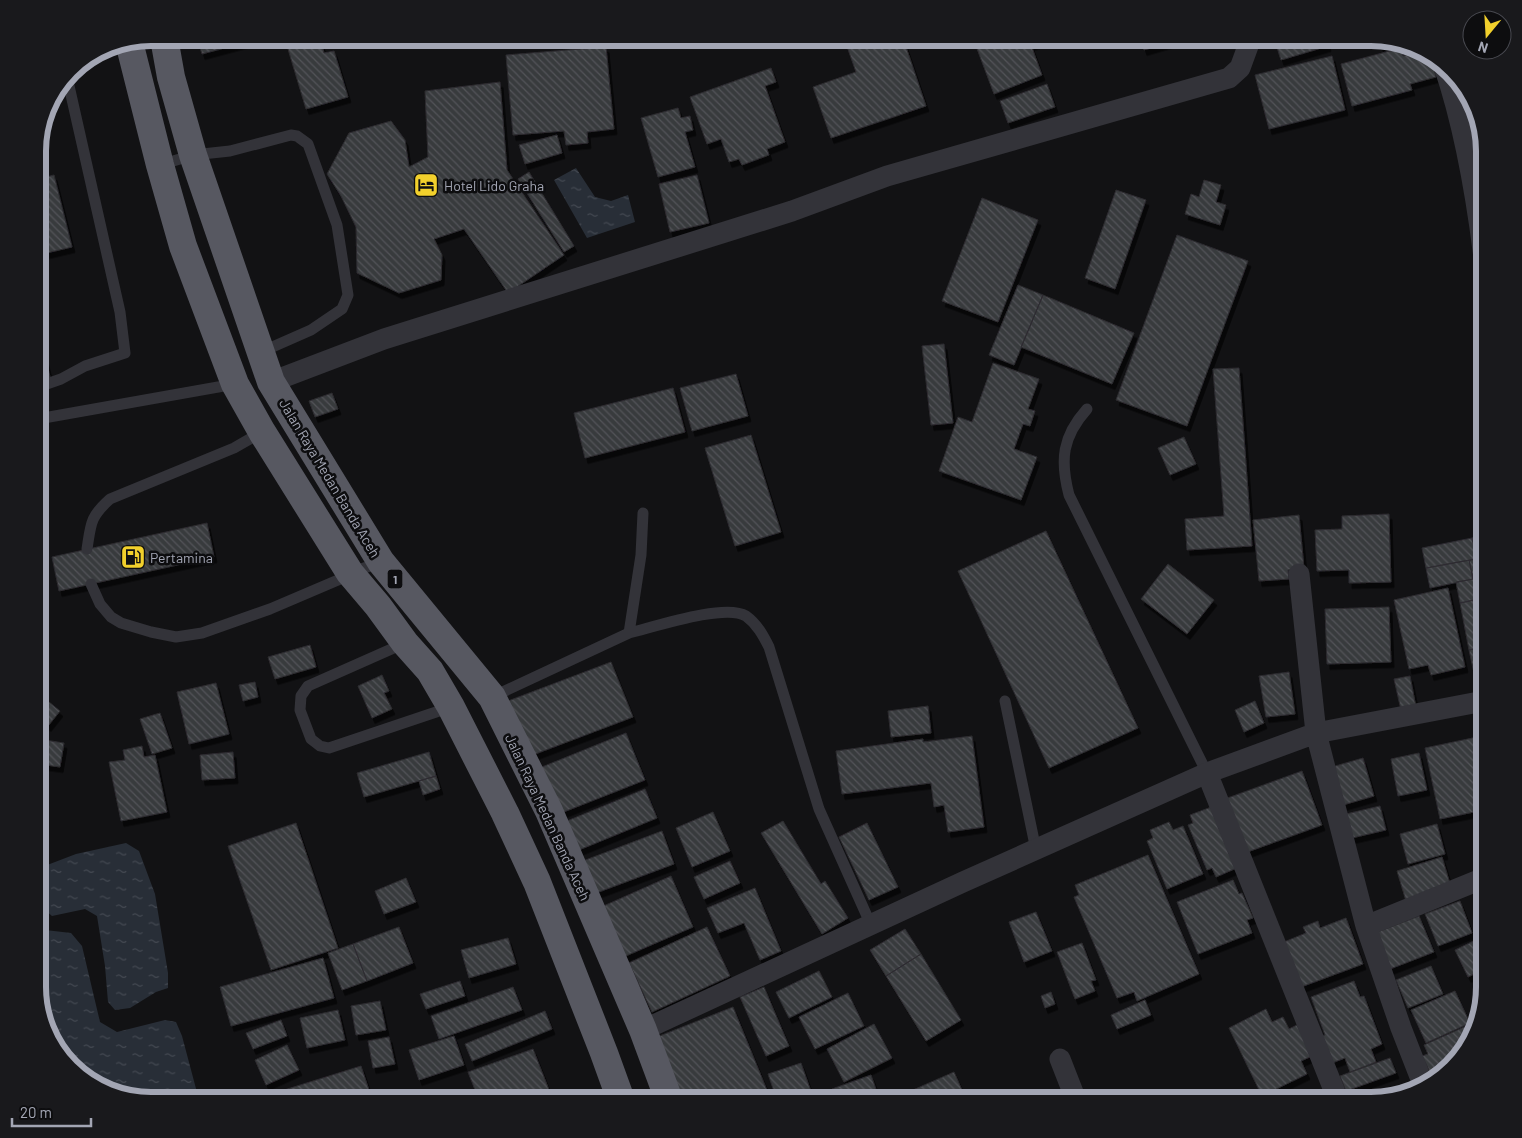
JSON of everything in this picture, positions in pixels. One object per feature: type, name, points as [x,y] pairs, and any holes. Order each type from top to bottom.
[{"type":"highway","name":"Jalan Raya Medan Banda Aceh","points":[[165,46],[171,77],[193,155],[271,382],[381,562],[492,696],[548,811],[643,1030],[666,1092]]},
{"type":"highway","name":"1","points":[[130,48],[183,246],[235,384],[262,432],[350,573],[430,672],[451,707],[496,795],[537,882],[618,1092]]},
{"type":"street","points":[[271,382],[384,339],[792,211],[887,176],[1229,78],[1240,68],[1248,46]]},
{"type":"street","points":[[1448,80],[1476,186]]},
{"type":"street","points":[[1299,574],[1316,733],[1366,926],[1421,1079]]},
{"type":"street","points":[[643,1030],[1208,773],[1316,733],[1476,703]]},
{"type":"street","points":[[1208,773],[1335,1092]]},
{"type":"street","points":[[1366,926],[1476,881]]},
{"type":"street","points":[[1060,1059],[1073,1092]]},
{"type":"lane","points":[[46,384],[61,379],[85,366],[125,353],[122,318],[69,86]]},
{"type":"lane","points":[[160,165],[193,155],[230,151],[291,135],[297,136],[308,144],[337,225],[348,294],[342,309],[311,330],[261,352]]},
{"type":"lane","points":[[46,417],[235,384]]},
{"type":"lane","points":[[1087,410],[1078,420],[1065,447],[1063,473],[1069,495],[1208,773]]},
{"type":"lane","points":[[87,549],[91,524],[96,512],[110,499],[234,448],[262,432]]},
{"type":"lane","points":[[629,633],[641,555],[643,513]]},
{"type":"lane","points":[[91,584],[100,604],[111,617],[121,623],[176,637],[202,633],[270,609],[350,573],[381,562]]},
{"type":"lane","points":[[492,696],[629,633],[709,614],[734,611],[746,616],[758,627],[769,647],[819,808],[871,925]]},
{"type":"lane","points":[[405,643],[308,686],[301,696],[300,710],[311,740],[320,746],[329,748],[451,707]]},
{"type":"lane","points":[[1005,701],[1036,850]]},
{"type":"water","points":[[576,168],[595,197],[611,201],[628,195],[635,222],[587,238],[554,180]]},
{"type":"water","points":[[126,843],[139,851],[155,894],[168,973],[168,988],[156,992],[130,1008],[115,1010],[108,1002],[105,966],[97,916],[85,909],[52,916],[46,911],[46,865],[76,854]]},
{"type":"water","points":[[46,930],[71,933],[82,946],[100,1022],[117,1032],[165,1020],[176,1022],[182,1036],[197,1092],[144,1092],[130,1090],[105,1081],[87,1070],[72,1056],[64,1045],[54,1027],[48,1008],[46,994]]},
{"type":"building","points":[[200,46],[232,46],[202,54]]},
{"type":"building","points":[[287,46],[322,46],[324,53],[334,51],[348,97],[306,109]]},
{"type":"building","points":[[847,46],[906,46],[926,106],[831,138],[813,87],[856,72]]},
{"type":"building","points":[[976,46],[1031,46],[1042,75],[994,94]]},
{"type":"building","points":[[1143,46],[1158,46],[1144,50]]},
{"type":"building","points":[[1277,46],[1328,46],[1281,60]]},
{"type":"building","points":[[606,47],[614,129],[587,132],[588,143],[566,145],[564,131],[513,135],[506,55]]},
{"type":"building","points":[[1396,49],[1402,51],[1403,56],[1410,54],[1433,67],[1436,77],[1410,84],[1412,90],[1352,106],[1341,64]]},
{"type":"building","points":[[1332,56],[1345,110],[1269,129],[1255,75]]},
{"type":"building","points":[[771,68],[776,82],[765,86],[785,142],[767,149],[769,155],[742,165],[739,159],[729,162],[721,139],[707,144],[690,97]]},
{"type":"building","name":"Hotel Lido Graha","points":[[500,82],[507,170],[564,255],[508,293],[464,229],[434,239],[442,255],[441,280],[399,293],[357,273],[356,227],[341,196],[327,174],[349,133],[391,121],[405,140],[409,167],[428,157],[425,91]]},
{"type":"building","points":[[1047,84],[1055,107],[1008,123],[1000,101]]},
{"type":"building","points":[[678,108],[681,118],[690,116],[693,130],[685,132],[695,167],[658,177],[641,118]]},
{"type":"building","points":[[557,135],[562,153],[525,164],[519,145]]},
{"type":"building","points":[[1476,144],[1476,159],[1473,145]]},
{"type":"building","points":[[529,172],[574,246],[564,252],[518,179]]},
{"type":"building","points":[[54,175],[72,247],[46,253],[46,177]]},
{"type":"building","points":[[697,175],[709,223],[670,232],[659,184]]},
{"type":"building","points":[[1204,180],[1221,185],[1216,202],[1226,205],[1220,225],[1185,214],[1191,194],[1199,197]]},
{"type":"building","points":[[1116,190],[1146,200],[1115,289],[1085,278]]},
{"type":"building","points":[[982,198],[1038,220],[998,322],[942,301]]},
{"type":"building","points":[[1177,235],[1248,261],[1187,426],[1116,400]]},
{"type":"building","points":[[1018,285],[1043,295],[1014,365],[989,355]]},
{"type":"building","points":[[1043,295],[1134,333],[1112,384],[1021,347]]},
{"type":"building","points":[[944,344],[953,423],[931,425],[922,346]]},
{"type":"building","points":[[46,361],[50,377],[46,378]]},
{"type":"building","points":[[993,363],[1039,379],[1028,409],[1035,411],[1030,426],[1023,424],[1014,449],[1037,457],[1021,500],[939,471],[958,417],[972,422]]},
{"type":"building","points":[[1239,368],[1252,546],[1187,550],[1185,519],[1224,516],[1213,369]]},
{"type":"building","points":[[736,374],[748,416],[692,431],[680,388]]},
{"type":"building","points":[[673,388],[685,432],[585,458],[574,413]]},
{"type":"building","points":[[332,393],[338,409],[315,417],[309,401]]},
{"type":"building","points":[[751,435],[781,532],[735,546],[705,448]]},
{"type":"building","points":[[1184,437],[1196,464],[1170,475],[1158,448]]},
{"type":"building","points":[[1389,514],[1391,582],[1349,583],[1349,570],[1317,571],[1315,530],[1342,529],[1342,516]]},
{"type":"building","points":[[1299,515],[1304,568],[1288,570],[1289,579],[1259,581],[1253,520]]},
{"type":"building","name":"Pertamina","points":[[207,523],[214,557],[59,591],[52,557]]},
{"type":"building","points":[[1046,531],[1138,728],[1049,768],[958,571]]},
{"type":"building","points":[[1476,537],[1476,555],[1472,538]]},
{"type":"building","points":[[1472,538],[1476,559],[1426,568],[1422,548]]},
{"type":"building","points":[[1476,559],[1476,578],[1473,579],[1469,560]]},
{"type":"building","points":[[1469,560],[1473,579],[1430,588],[1426,568]]},
{"type":"building","points":[[1168,564],[1214,600],[1187,634],[1141,599]]},
{"type":"building","points":[[1476,578],[1476,600],[1460,603],[1456,582]]},
{"type":"building","points":[[1448,588],[1465,667],[1431,675],[1428,665],[1409,669],[1394,600]]},
{"type":"building","points":[[1476,600],[1476,649],[1469,650],[1460,603]]},
{"type":"building","points":[[1389,607],[1391,662],[1327,664],[1325,609]]},
{"type":"building","points":[[310,645],[316,667],[275,679],[268,657]]},
{"type":"building","points":[[1476,649],[1476,682],[1469,650]]},
{"type":"building","points":[[611,662],[633,717],[530,756],[508,701]]},
{"type":"building","points":[[1289,672],[1295,714],[1266,717],[1259,676]]},
{"type":"building","points":[[382,675],[389,691],[384,693],[392,709],[372,718],[358,686]]},
{"type":"building","points":[[1410,676],[1416,707],[1401,710],[1394,679]]},
{"type":"building","points":[[255,682],[258,697],[243,701],[239,685]]},
{"type":"building","points":[[216,683],[229,734],[189,744],[177,692]]},
{"type":"building","points":[[46,700],[60,711],[48,726],[46,724]]},
{"type":"building","points":[[1255,701],[1264,723],[1244,732],[1235,710]]},
{"type":"building","points":[[928,706],[931,733],[891,737],[888,711]]},
{"type":"building","points":[[160,713],[172,748],[152,754],[140,719]]},
{"type":"building","points":[[626,733],[645,780],[556,815],[537,769]]},
{"type":"building","points":[[972,736],[984,827],[948,832],[944,805],[934,807],[931,783],[842,794],[836,751],[923,739],[923,742]]},
{"type":"building","points":[[1476,737],[1476,812],[1440,819],[1425,748]]},
{"type":"building","points":[[46,740],[64,743],[60,767],[46,765]]},
{"type":"building","points":[[142,746],[144,757],[155,755],[167,812],[121,821],[109,762],[125,760],[123,750]]},
{"type":"building","points":[[233,752],[235,778],[202,780],[200,755]]},
{"type":"building","points":[[429,752],[436,776],[364,797],[357,773]]},
{"type":"building","points":[[1419,753],[1427,790],[1398,796],[1391,759]]},
{"type":"building","points":[[1363,758],[1374,796],[1343,805],[1332,767]]},
{"type":"building","points":[[1302,771],[1322,825],[1242,854],[1222,800]]},
{"type":"building","points":[[436,776],[440,789],[423,795],[419,781]]},
{"type":"building","points":[[645,789],[657,818],[574,852],[562,823]]},
{"type":"building","points":[[1214,806],[1239,867],[1216,877],[1212,868],[1207,870],[1188,825],[1193,823],[1190,815]]},
{"type":"building","points":[[1380,806],[1386,830],[1352,838],[1346,814]]},
{"type":"building","points":[[713,812],[730,851],[692,867],[676,828]]},
{"type":"building","points":[[783,821],[821,884],[825,881],[848,918],[822,934],[761,833]]},
{"type":"building","points":[[1169,822],[1173,830],[1183,826],[1203,874],[1167,889],[1147,841],[1153,838],[1150,830]]},
{"type":"building","points":[[296,823],[338,948],[271,970],[228,846]]},
{"type":"building","points":[[867,823],[898,887],[869,900],[839,837]]},
{"type":"building","points":[[1437,824],[1445,854],[1408,864],[1400,834]]},
{"type":"building","points":[[662,831],[674,864],[588,896],[575,864]]},
{"type":"building","points":[[1148,855],[1199,974],[1137,1001],[1134,992],[1117,998],[1074,897],[1079,895],[1075,885]]},
{"type":"building","points":[[1442,857],[1451,887],[1406,901],[1397,871]]},
{"type":"building","points":[[730,861],[740,883],[704,899],[694,877]]},
{"type":"building","points":[[671,876],[693,927],[621,958],[599,908]]},
{"type":"building","points":[[406,878],[416,902],[384,914],[375,891]]},
{"type":"building","points":[[1233,880],[1239,894],[1242,893],[1253,918],[1247,920],[1252,933],[1198,954],[1177,902]]},
{"type":"building","points":[[755,888],[781,951],[760,960],[744,923],[718,933],[707,908]]},
{"type":"building","points":[[1460,901],[1472,933],[1438,946],[1425,914]]},
{"type":"building","points":[[1036,912],[1052,951],[1024,962],[1009,922]]},
{"type":"building","points":[[1419,916],[1434,952],[1390,969],[1375,933]]},
{"type":"building","points":[[1346,918],[1363,964],[1301,987],[1284,942],[1306,933],[1303,927],[1318,921],[1320,928]]},
{"type":"building","points":[[399,927],[413,963],[367,981],[353,944]]},
{"type":"building","points":[[707,927],[730,976],[652,1012],[629,963]]},
{"type":"building","points":[[905,929],[921,954],[886,976],[870,950]]},
{"type":"building","points":[[508,938],[516,964],[469,978],[461,950]]},
{"type":"building","points":[[1476,940],[1476,973],[1468,977],[1455,950]]},
{"type":"building","points":[[1082,943],[1096,980],[1091,981],[1095,991],[1075,999],[1057,952]]},
{"type":"building","points":[[353,944],[367,981],[342,990],[328,953]]},
{"type":"building","points":[[921,954],[961,1020],[926,1041],[886,976]]},
{"type":"building","points":[[323,958],[334,998],[231,1026],[220,987]]},
{"type":"building","points":[[1431,966],[1443,994],[1408,1008],[1396,980]]},
{"type":"building","points":[[819,971],[832,997],[789,1018],[776,992]]},
{"type":"building","points":[[460,981],[465,996],[426,1009],[420,994]]},
{"type":"building","points":[[1354,981],[1360,997],[1364,996],[1382,1044],[1371,1049],[1376,1062],[1350,1072],[1345,1058],[1332,1063],[1321,1036],[1325,1035],[1311,997]]},
{"type":"building","points":[[513,987],[522,1010],[439,1039],[431,1016]]},
{"type":"building","points":[[764,987],[789,1046],[766,1056],[740,997]]},
{"type":"building","points":[[1455,991],[1470,1022],[1426,1043],[1411,1010]]},
{"type":"building","points":[[1051,992],[1055,1004],[1045,1008],[1041,996]]},
{"type":"building","points":[[848,993],[864,1026],[815,1049],[799,1017]]},
{"type":"building","points":[[1145,1000],[1151,1015],[1117,1029],[1111,1015]]},
{"type":"building","points":[[380,1001],[386,1030],[356,1035],[351,1006]]},
{"type":"building","points":[[733,1007],[768,1092],[680,1092],[657,1037]]},
{"type":"building","points":[[1266,1009],[1272,1022],[1283,1017],[1289,1029],[1297,1025],[1312,1056],[1301,1061],[1307,1074],[1270,1092],[1260,1092],[1229,1028]]},
{"type":"building","points":[[338,1010],[345,1040],[307,1048],[300,1018]]},
{"type":"building","points":[[545,1011],[552,1029],[472,1061],[465,1044]]},
{"type":"building","points":[[281,1020],[287,1036],[253,1049],[246,1033]]},
{"type":"building","points":[[874,1024],[892,1058],[844,1082],[827,1049]]},
{"type":"building","points":[[1468,1025],[1462,1039],[1450,1056],[1440,1066],[1430,1072],[1422,1056],[1428,1054],[1424,1045]]},
{"type":"building","points":[[454,1036],[464,1065],[419,1080],[409,1050]]},
{"type":"building","points":[[389,1037],[395,1064],[373,1068],[368,1041]]},
{"type":"building","points":[[287,1045],[299,1070],[266,1085],[255,1060]]},
{"type":"building","points":[[533,1049],[550,1092],[476,1092],[468,1072]]},
{"type":"building","points":[[1390,1058],[1396,1073],[1346,1091],[1340,1076]]},
{"type":"building","points":[[801,1063],[811,1092],[774,1092],[768,1074]]},
{"type":"building","points":[[361,1066],[370,1092],[278,1092]]},
{"type":"building","points":[[954,1072],[963,1092],[914,1092],[913,1090]]},
{"type":"building","points":[[871,1075],[877,1092],[833,1092],[832,1089]]},
{"type":"place","name":"Hotel Lido Graha","points":[[426,185]]},
{"type":"place","name":"Pertamina","points":[[133,557]]}]
